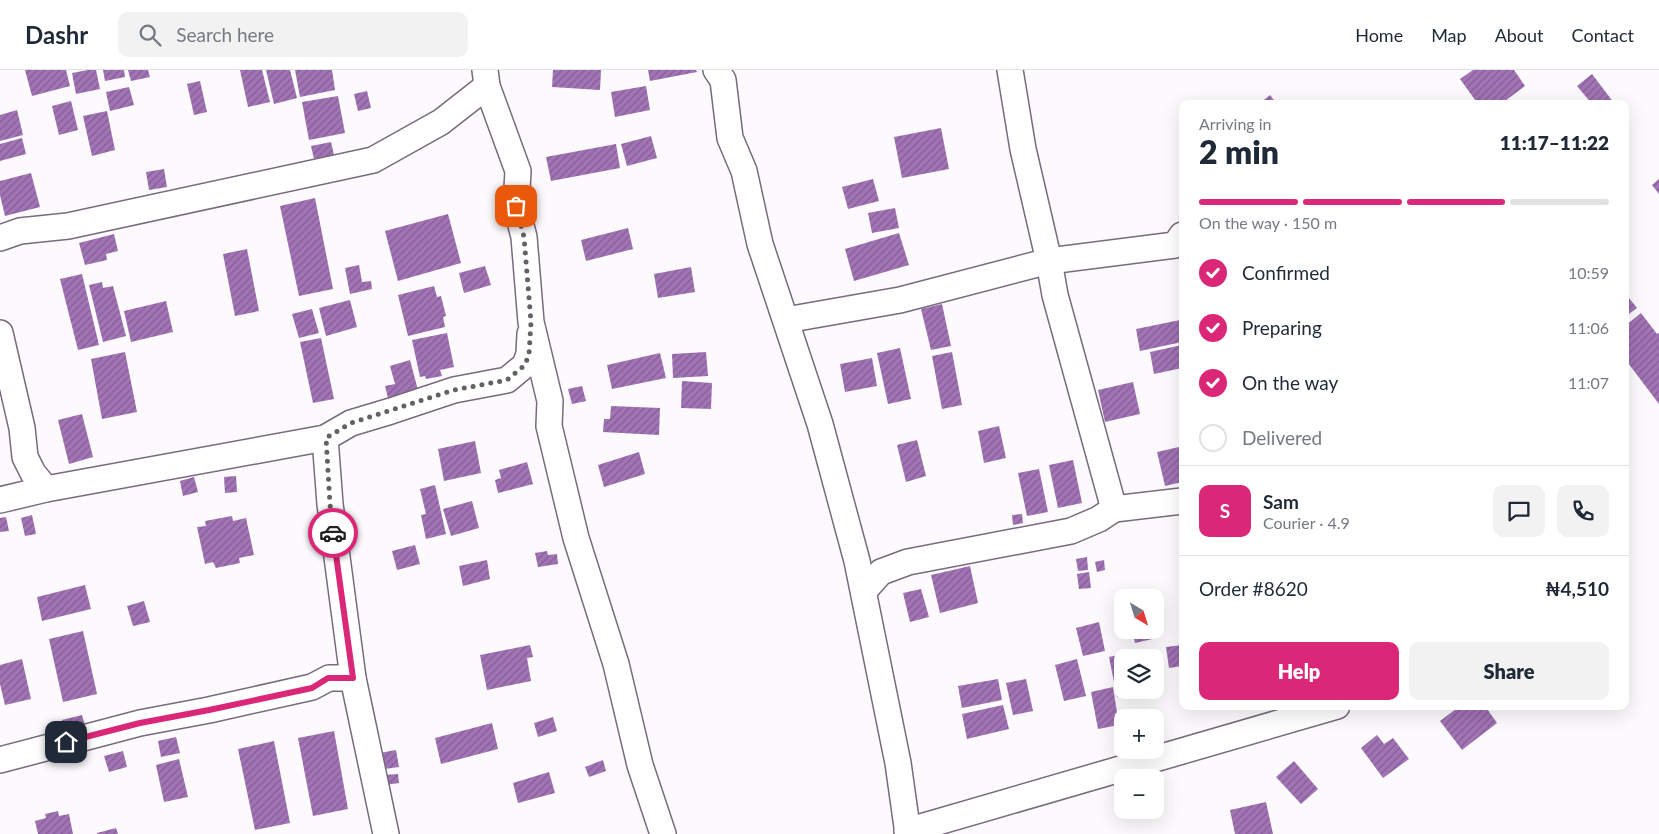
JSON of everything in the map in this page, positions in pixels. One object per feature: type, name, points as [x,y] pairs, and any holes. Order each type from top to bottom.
[{"type":"street","points":[[716,70],[723,80],[730,138],[744,171],[760,244],[820,424],[857,560],[898,763],[907,832],[1323,710]]},
{"type":"street","points":[[1010,70],[1023,149],[1055,295],[1114,509]]},
{"type":"street","points":[[0,238],[20,231],[68,226],[373,160],[441,122],[486,78],[518,170],[516,206],[524,237],[531,322],[529,354],[525,365],[507,380],[454,390],[351,423],[326,438],[46,489],[0,500]]},
{"type":"street","points":[[786,320],[900,300],[1049,261],[1175,245],[1179,239]]},
{"type":"street","points":[[531,322],[550,401],[549,426],[576,538],[616,664],[640,765],[663,834]]},
{"type":"street","points":[[0,333],[22,428],[25,457],[46,489]]},
{"type":"street","points":[[507,380],[550,401]]},
{"type":"street","points":[[326,438],[330,504],[353,678],[386,834]]},
{"type":"street","points":[[0,494],[18,475],[25,457]]},
{"type":"street","points":[[864,591],[881,572],[908,562],[1071,531],[1099,519],[1114,509],[1179,501]]},
{"type":"street","points":[[857,560],[881,572]]},
{"type":"street","points":[[0,760],[140,723],[312,688],[328,678],[353,678]]},
{"type":"building","points":[[25,70],[66,70],[70,86],[32,96]]},
{"type":"building","points":[[96,70],[100,89],[76,94],[72,73]]},
{"type":"building","points":[[103,70],[124,70],[125,77],[105,81]]},
{"type":"building","points":[[128,70],[148,70],[150,77],[131,81]]},
{"type":"building","points":[[240,70],[262,70],[270,102],[248,107]]},
{"type":"building","points":[[266,70],[290,70],[297,98],[274,104]]},
{"type":"building","points":[[295,70],[332,70],[335,90],[300,97]]},
{"type":"building","points":[[553,70],[601,70],[600,90],[552,87]]},
{"type":"building","points":[[648,70],[696,70],[697,72],[650,81]]},
{"type":"building","points":[[1473,70],[1514,70],[1525,86],[1506,100],[1475,100],[1460,79]]},
{"type":"building","points":[[1592,74],[1612,100],[1589,100],[1577,86]]},
{"type":"building","points":[[200,81],[207,112],[194,115],[187,84]]},
{"type":"building","points":[[646,86],[650,110],[615,117],[611,92]]},
{"type":"building","points":[[129,87],[134,105],[110,111],[106,92]]},
{"type":"building","points":[[367,91],[371,108],[358,111],[354,94]]},
{"type":"building","points":[[1270,95],[1274,100],[1264,100]]},
{"type":"building","points":[[338,96],[345,133],[309,140],[302,102]]},
{"type":"building","points":[[71,101],[78,130],[59,135],[52,106]]},
{"type":"building","points":[[17,110],[23,135],[0,141],[0,115]]},
{"type":"building","points":[[107,111],[115,150],[92,156],[83,116]]},
{"type":"building","points":[[941,128],[949,169],[902,178],[894,137]]},
{"type":"building","points":[[651,136],[657,158],[627,166],[621,144]]},
{"type":"building","points":[[22,138],[26,154],[0,161],[0,144]]},
{"type":"building","points":[[331,142],[334,155],[314,159],[311,146]]},
{"type":"building","points":[[616,144],[620,168],[551,181],[546,157]]},
{"type":"building","points":[[164,169],[167,187],[149,190],[146,172]]},
{"type":"building","points":[[31,173],[40,207],[5,216],[0,195],[0,181]]},
{"type":"building","points":[[873,179],[879,201],[848,209],[842,187]]},
{"type":"building","points":[[1659,179],[1659,194],[1652,185]]},
{"type":"building","points":[[315,198],[333,289],[299,296],[280,206]]},
{"type":"building","points":[[895,208],[899,228],[872,233],[868,213]]},
{"type":"building","points":[[448,214],[461,263],[398,281],[385,231]]},
{"type":"building","points":[[628,228],[633,249],[586,261],[581,240]]},
{"type":"building","points":[[899,233],[909,265],[854,281],[845,249]]},
{"type":"building","points":[[114,234],[118,251],[106,254],[107,260],[85,265],[79,243]]},
{"type":"building","points":[[247,249],[259,311],[235,316],[223,254]]},
{"type":"building","points":[[359,265],[362,282],[371,281],[372,289],[350,294],[345,268]]},
{"type":"building","points":[[485,266],[491,285],[464,293],[459,273]]},
{"type":"building","points":[[691,267],[695,292],[658,298],[654,274]]},
{"type":"building","points":[[82,274],[99,345],[78,350],[60,279]]},
{"type":"building","points":[[102,282],[103,288],[113,286],[126,336],[103,342],[89,285]]},
{"type":"building","points":[[434,286],[437,297],[441,296],[446,316],[443,317],[445,327],[408,336],[398,295]]},
{"type":"building","points":[[1629,298],[1637,308],[1629,314]]},
{"type":"building","points":[[350,300],[357,327],[326,336],[319,308]]},
{"type":"building","points":[[166,301],[173,332],[131,342],[124,311]]},
{"type":"building","points":[[942,304],[951,346],[931,350],[921,309]]},
{"type":"building","points":[[312,309],[319,333],[299,338],[292,314]]},
{"type":"building","points":[[1641,313],[1657,334],[1659,333],[1659,404],[1629,364],[1629,323]]},
{"type":"building","points":[[1179,320],[1179,343],[1140,351],[1136,329]]},
{"type":"building","points":[[447,333],[454,367],[440,370],[442,376],[426,379],[425,376],[420,377],[412,340]]},
{"type":"building","points":[[321,338],[334,399],[313,403],[300,342]]},
{"type":"building","points":[[1179,346],[1179,369],[1154,374],[1150,352]]},
{"type":"building","points":[[900,348],[911,399],[888,404],[877,353]]},
{"type":"building","points":[[125,352],[137,412],[102,419],[91,359]]},
{"type":"building","points":[[706,352],[708,376],[673,378],[672,354]]},
{"type":"building","points":[[952,352],[962,405],[942,409],[932,356]]},
{"type":"building","points":[[660,353],[666,378],[612,389],[607,365]]},
{"type":"building","points":[[872,358],[877,386],[845,392],[840,364]]},
{"type":"building","points":[[410,360],[419,394],[389,402],[385,386],[395,384],[390,366]]},
{"type":"building","points":[[682,381],[712,383],[711,409],[681,408]]},
{"type":"building","points":[[1133,382],[1140,414],[1105,422],[1098,390]]},
{"type":"building","points":[[582,386],[586,401],[572,404],[568,389]]},
{"type":"building","points":[[611,406],[660,408],[659,435],[603,432],[604,419],[610,419]]},
{"type":"building","points":[[82,414],[93,457],[69,464],[58,420]]},
{"type":"building","points":[[999,426],[1006,458],[984,463],[978,431]]},
{"type":"building","points":[[917,440],[926,476],[906,482],[897,445]]},
{"type":"building","points":[[475,441],[481,473],[444,481],[438,449]]},
{"type":"building","points":[[1179,447],[1179,483],[1165,486],[1157,452]]},
{"type":"building","points":[[639,452],[645,474],[604,487],[598,465]]},
{"type":"building","points":[[1073,460],[1082,503],[1058,508],[1049,465]]},
{"type":"building","points":[[527,462],[533,484],[498,493],[495,480],[501,478],[499,470]]},
{"type":"building","points":[[1039,469],[1048,512],[1027,516],[1018,473]]},
{"type":"building","points":[[236,476],[237,492],[225,493],[224,477]]},
{"type":"building","points":[[194,477],[198,492],[183,496],[180,481]]},
{"type":"building","points":[[435,485],[446,534],[426,539],[421,515],[426,514],[420,489]]},
{"type":"building","points":[[472,501],[479,528],[451,536],[443,509]]},
{"type":"building","points":[[1022,514],[1023,523],[1013,525],[1012,515]]},
{"type":"building","points":[[32,515],[36,534],[25,536],[21,518]]},
{"type":"building","points":[[232,516],[233,521],[246,518],[254,555],[239,558],[240,563],[216,568],[213,562],[205,564],[197,527],[206,526],[205,521]]},
{"type":"building","points":[[6,517],[9,531],[0,532],[0,518]]},
{"type":"building","points":[[415,545],[420,564],[397,570],[392,551]]},
{"type":"building","points":[[547,551],[548,555],[557,554],[558,564],[538,567],[535,553]]},
{"type":"building","points":[[1087,557],[1088,570],[1078,571],[1076,559]]},
{"type":"building","points":[[487,560],[490,579],[463,586],[459,566]]},
{"type":"building","points":[[1104,560],[1105,570],[1097,572],[1095,562]]},
{"type":"building","points":[[970,566],[978,603],[940,613],[931,575]]},
{"type":"building","points":[[1089,572],[1091,588],[1079,589],[1077,574]]},
{"type":"building","points":[[85,585],[91,609],[42,621],[37,597]]},
{"type":"building","points":[[921,589],[929,617],[910,622],[903,593]]},
{"type":"building","points":[[144,601],[150,622],[133,626],[127,606]]},
{"type":"building","points":[[1099,622],[1105,651],[1083,656],[1076,628]]},
{"type":"building","points":[[83,631],[97,694],[63,702],[49,639]]},
{"type":"building","points":[[1134,639],[1153,639],[1135,643]]},
{"type":"building","points":[[530,645],[533,657],[527,658],[531,681],[487,690],[480,655]]},
{"type":"building","points":[[1179,645],[1179,666],[1169,668],[1166,647]]},
{"type":"building","points":[[1114,656],[1114,682],[1109,657]]},
{"type":"building","points":[[22,659],[31,699],[5,705],[0,684],[0,665]]},
{"type":"building","points":[[1077,659],[1086,696],[1064,701],[1055,665]]},
{"type":"building","points":[[998,679],[1002,700],[962,708],[958,686]]},
{"type":"building","points":[[1026,679],[1033,711],[1013,715],[1006,683]]},
{"type":"building","points":[[1113,687],[1116,709],[1114,709],[1114,726],[1098,729],[1091,692]]},
{"type":"building","points":[[1003,705],[1009,729],[967,739],[962,714]]},
{"type":"building","points":[[1455,710],[1488,710],[1497,723],[1462,750],[1440,721]]},
{"type":"building","points":[[82,715],[86,729],[65,734],[62,720]]},
{"type":"building","points":[[553,717],[557,731],[538,737],[534,723]]},
{"type":"building","points":[[492,723],[498,749],[441,764],[435,738]]},
{"type":"building","points":[[334,731],[348,809],[313,816],[298,738]]},
{"type":"building","points":[[1377,735],[1384,744],[1393,738],[1409,759],[1383,778],[1361,748]]},
{"type":"building","points":[[176,737],[180,753],[161,757],[158,741]]},
{"type":"building","points":[[274,741],[290,823],[255,830],[238,749]]},
{"type":"building","points":[[396,750],[399,767],[377,770],[374,754]]},
{"type":"building","points":[[123,751],[127,767],[109,772],[104,756]]},
{"type":"building","points":[[179,759],[188,797],[164,802],[156,765]]},
{"type":"building","points":[[603,760],[606,771],[589,777],[585,767]]},
{"type":"building","points":[[1294,761],[1318,789],[1301,804],[1276,777]]},
{"type":"building","points":[[549,772],[555,793],[518,803],[513,783]]},
{"type":"building","points":[[398,774],[399,783],[385,785],[384,775]]},
{"type":"building","points":[[1266,802],[1273,834],[1235,834],[1230,810]]},
{"type":"building","points":[[58,811],[59,816],[69,814],[73,834],[38,834],[35,821],[46,818],[45,814]]},
{"type":"building","points":[[116,828],[118,834],[97,834],[97,833]]},
{"type":"way so far","points":[[333,533],[326,438],[351,423],[454,390],[507,380],[525,365],[529,354],[531,322],[524,237],[516,206]]},
{"type":"route","points":[[66,742],[140,723],[312,688],[328,678],[353,678],[333,533]]}]
